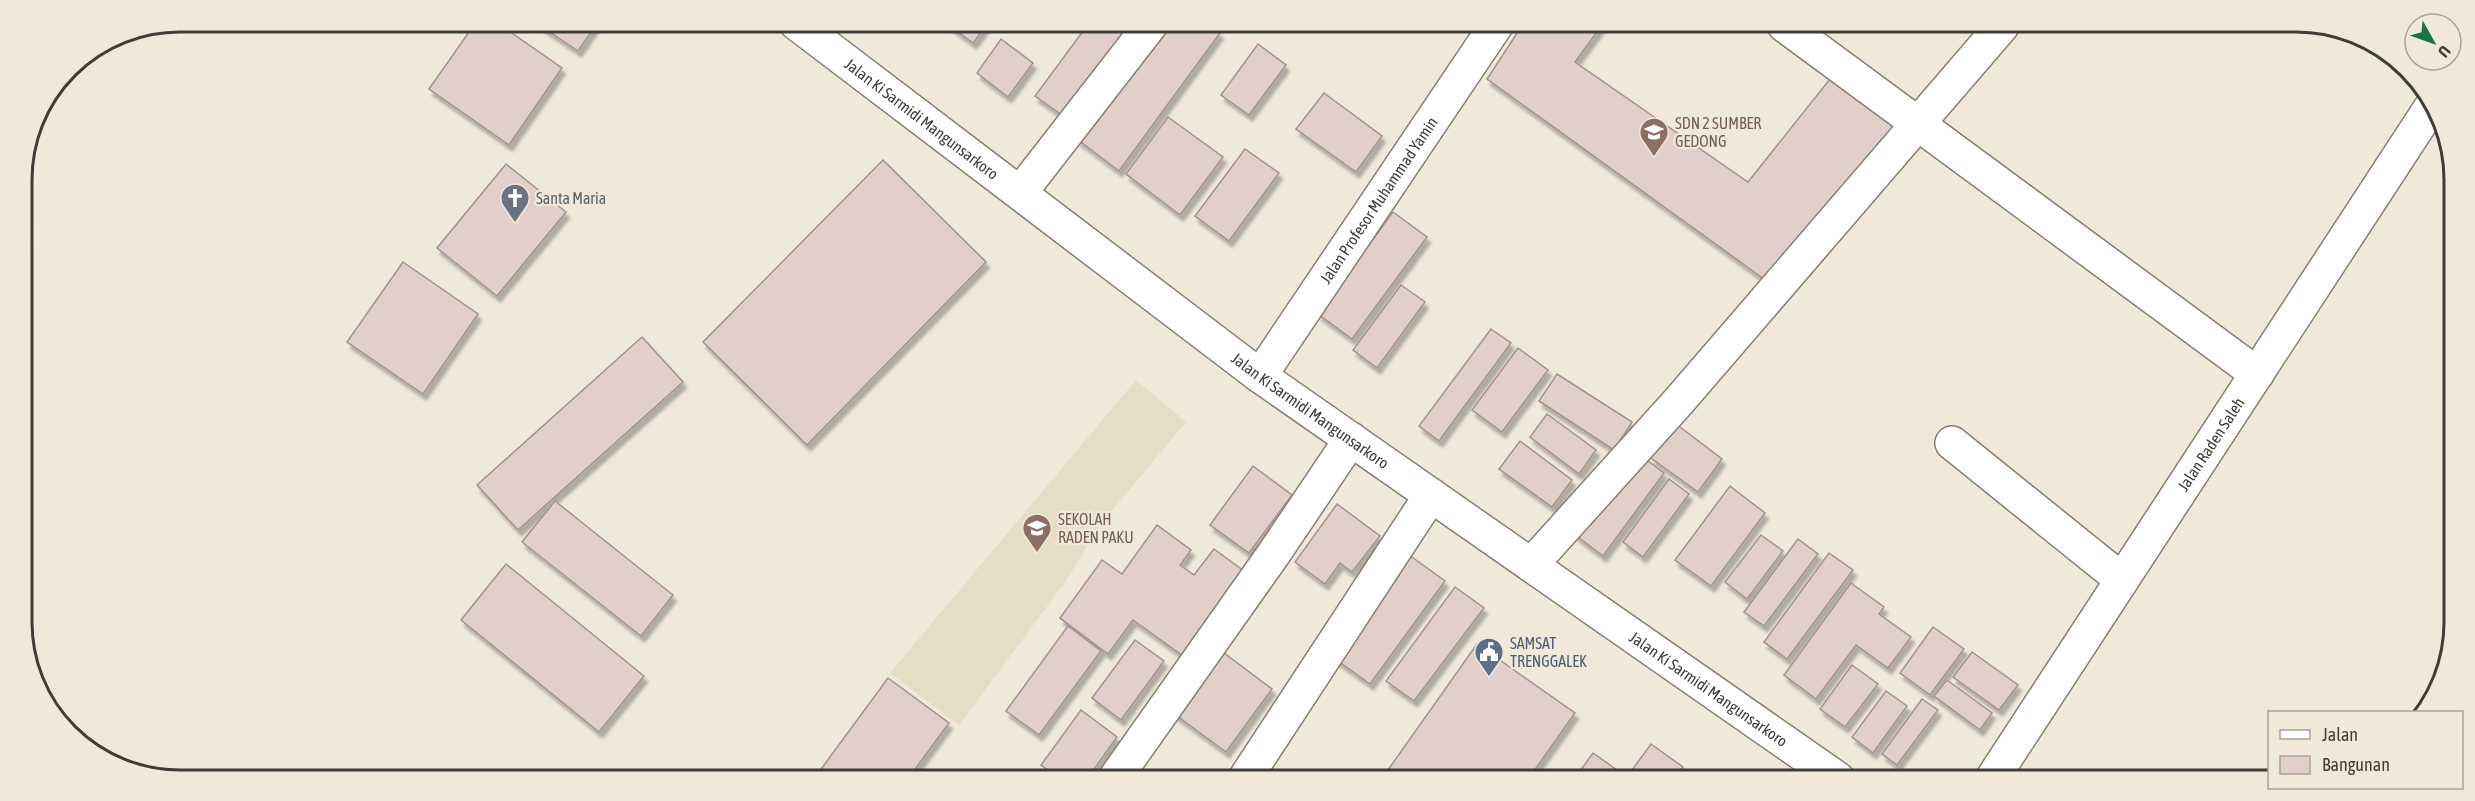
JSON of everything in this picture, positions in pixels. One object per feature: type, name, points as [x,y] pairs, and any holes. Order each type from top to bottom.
[{"type":"street","name":"Jalan Ki Sarmidi Mangunsarkoro","points":[[809,32],[1260,376],[1825,769]]},
{"type":"street","points":[[1020,193],[1145,32]]},
{"type":"street","name":"Jalan Profesor Muhammad Yamin","points":[[1260,376],[1492,32]]},
{"type":"street","points":[[1794,32],[2257,374]]},
{"type":"street","points":[[1531,565],[1679,401],[1997,32]]},
{"type":"street","name":"Jalan Raden Saleh","points":[[1998,769],[2427,113]]},
{"type":"street","points":[[1121,770],[1275,552],[1350,439]]},
{"type":"street","points":[[1952,443],[2122,580]]},
{"type":"street","points":[[1251,769],[1431,495]]},
{"type":"shaded area","name":"SEKOLAH RADEN PAKU","points":[[1136,380],[1186,422],[1100,525],[1066,581],[959,725],[890,673]]},
{"type":"building","points":[[469,32],[510,32],[562,68],[509,145],[429,89]]},
{"type":"building","points":[[550,32],[591,32],[578,51]]},
{"type":"building","points":[[958,32],[981,32],[973,43]]},
{"type":"building","points":[[1082,32],[1126,32],[1069,120],[1035,96]]},
{"type":"building","points":[[1155,32],[1220,33],[1119,171],[1077,139]]},
{"type":"building","name":"SDN 2 SUMBER GEDONG","points":[[1518,32],[1597,32],[1575,62],[1748,182],[1834,74],[1906,133],[1775,287],[1487,79]]},
{"type":"building","points":[[1001,39],[1033,63],[1008,97],[977,73]]},
{"type":"building","points":[[1258,44],[1286,65],[1249,115],[1221,95]]},
{"type":"building","points":[[1324,93],[1382,136],[1356,172],[1296,129]]},
{"type":"building","points":[[1168,117],[1223,157],[1180,215],[1126,174]]},
{"type":"building","points":[[1245,149],[1279,173],[1229,241],[1195,216]]},
{"type":"building","points":[[883,160],[986,262],[807,445],[703,342]]},
{"type":"building","points":[[506,164],[566,212],[497,296],[437,248]]},
{"type":"building","points":[[1393,212],[1427,237],[1352,339],[1318,314]]},
{"type":"building","points":[[403,262],[478,314],[423,394],[347,342]]},
{"type":"building","points":[[1401,285],[1425,302],[1377,368],[1353,350]]},
{"type":"building","points":[[1491,329],[1511,343],[1439,441],[1419,426]]},
{"type":"building","points":[[642,337],[683,382],[518,530],[477,485]]},
{"type":"building","points":[[1518,348],[1548,370],[1502,432],[1472,410]]},
{"type":"building","points":[[1557,374],[1632,422],[1614,450],[1539,401]]},
{"type":"building","points":[[1547,414],[1596,450],[1579,474],[1530,437]]},
{"type":"building","points":[[1676,424],[1722,459],[1698,492],[1651,458]]},
{"type":"building","points":[[1520,441],[1572,480],[1552,507],[1499,469]]},
{"type":"building","points":[[1635,451],[1664,473],[1603,556],[1574,534]]},
{"type":"building","points":[[1253,466],[1292,495],[1249,553],[1210,525]]},
{"type":"building","points":[[1669,479],[1689,494],[1643,557],[1623,542]]},
{"type":"building","points":[[1730,486],[1765,513],[1711,586],[1675,560]]},
{"type":"building","points":[[555,501],[673,595],[641,636],[522,542]]},
{"type":"building","points":[[1337,504],[1380,536],[1352,572],[1340,563],[1325,584],[1295,562]]},
{"type":"building","points":[[1157,525],[1191,550],[1180,565],[1194,575],[1214,549],[1252,577],[1190,661],[1133,620],[1108,654],[1060,618],[1102,560],[1122,574]]},
{"type":"building","points":[[1761,535],[1783,551],[1747,599],[1725,582]]},
{"type":"building","points":[[1798,539],[1818,554],[1764,626],[1744,612]]},
{"type":"building","points":[[1829,553],[1853,570],[1787,659],[1764,642]]},
{"type":"building","points":[[1409,555],[1445,581],[1370,684],[1334,658]]},
{"type":"building","points":[[506,564],[644,676],[599,732],[461,620]]},
{"type":"building","points":[[1851,583],[1884,607],[1879,614],[1911,637],[1888,668],[1856,645],[1816,699],[1784,675]]},
{"type":"building","points":[[1455,587],[1484,608],[1414,701],[1386,681]]},
{"type":"building","points":[[1068,626],[1101,651],[1039,735],[1006,711]]},
{"type":"building","points":[[1933,627],[1964,649],[1930,695],[1900,673]]},
{"type":"building","points":[[1135,640],[1164,661],[1121,720],[1092,698]]},
{"type":"building","name":"SAMSAT TRENGGALEK","points":[[1477,644],[1575,713],[1535,769],[1388,769]]},
{"type":"building","points":[[1216,647],[1272,689],[1226,752],[1169,710]]},
{"type":"building","points":[[1972,652],[2018,685],[1999,710],[1953,677]]},
{"type":"building","points":[[1852,665],[1878,684],[1845,727],[1820,709]]},
{"type":"building","points":[[888,678],[949,723],[915,770],[821,770]]},
{"type":"building","points":[[1947,680],[1992,713],[1980,730],[1934,696]]},
{"type":"building","points":[[1886,691],[1907,706],[1873,753],[1852,737]]},
{"type":"building","points":[[1922,699],[1938,710],[1897,765],[1882,754]]},
{"type":"building","points":[[1081,710],[1117,737],[1094,770],[1047,770],[1041,765]]},
{"type":"building","points":[[1651,744],[1683,767],[1681,769],[1633,769]]},
{"type":"building","points":[[1593,753],[1616,769],[1581,769]]},
{"type":"place","name":"SDN 2 SUMBER GEDONG","points":[[1654,158]]},
{"type":"place","name":"Santa Maria","points":[[515,224]]},
{"type":"place","name":"SEKOLAH RADEN PAKU","points":[[1037,554]]},
{"type":"place","name":"SAMSAT TRENGGALEK","points":[[1489,678]]}]
